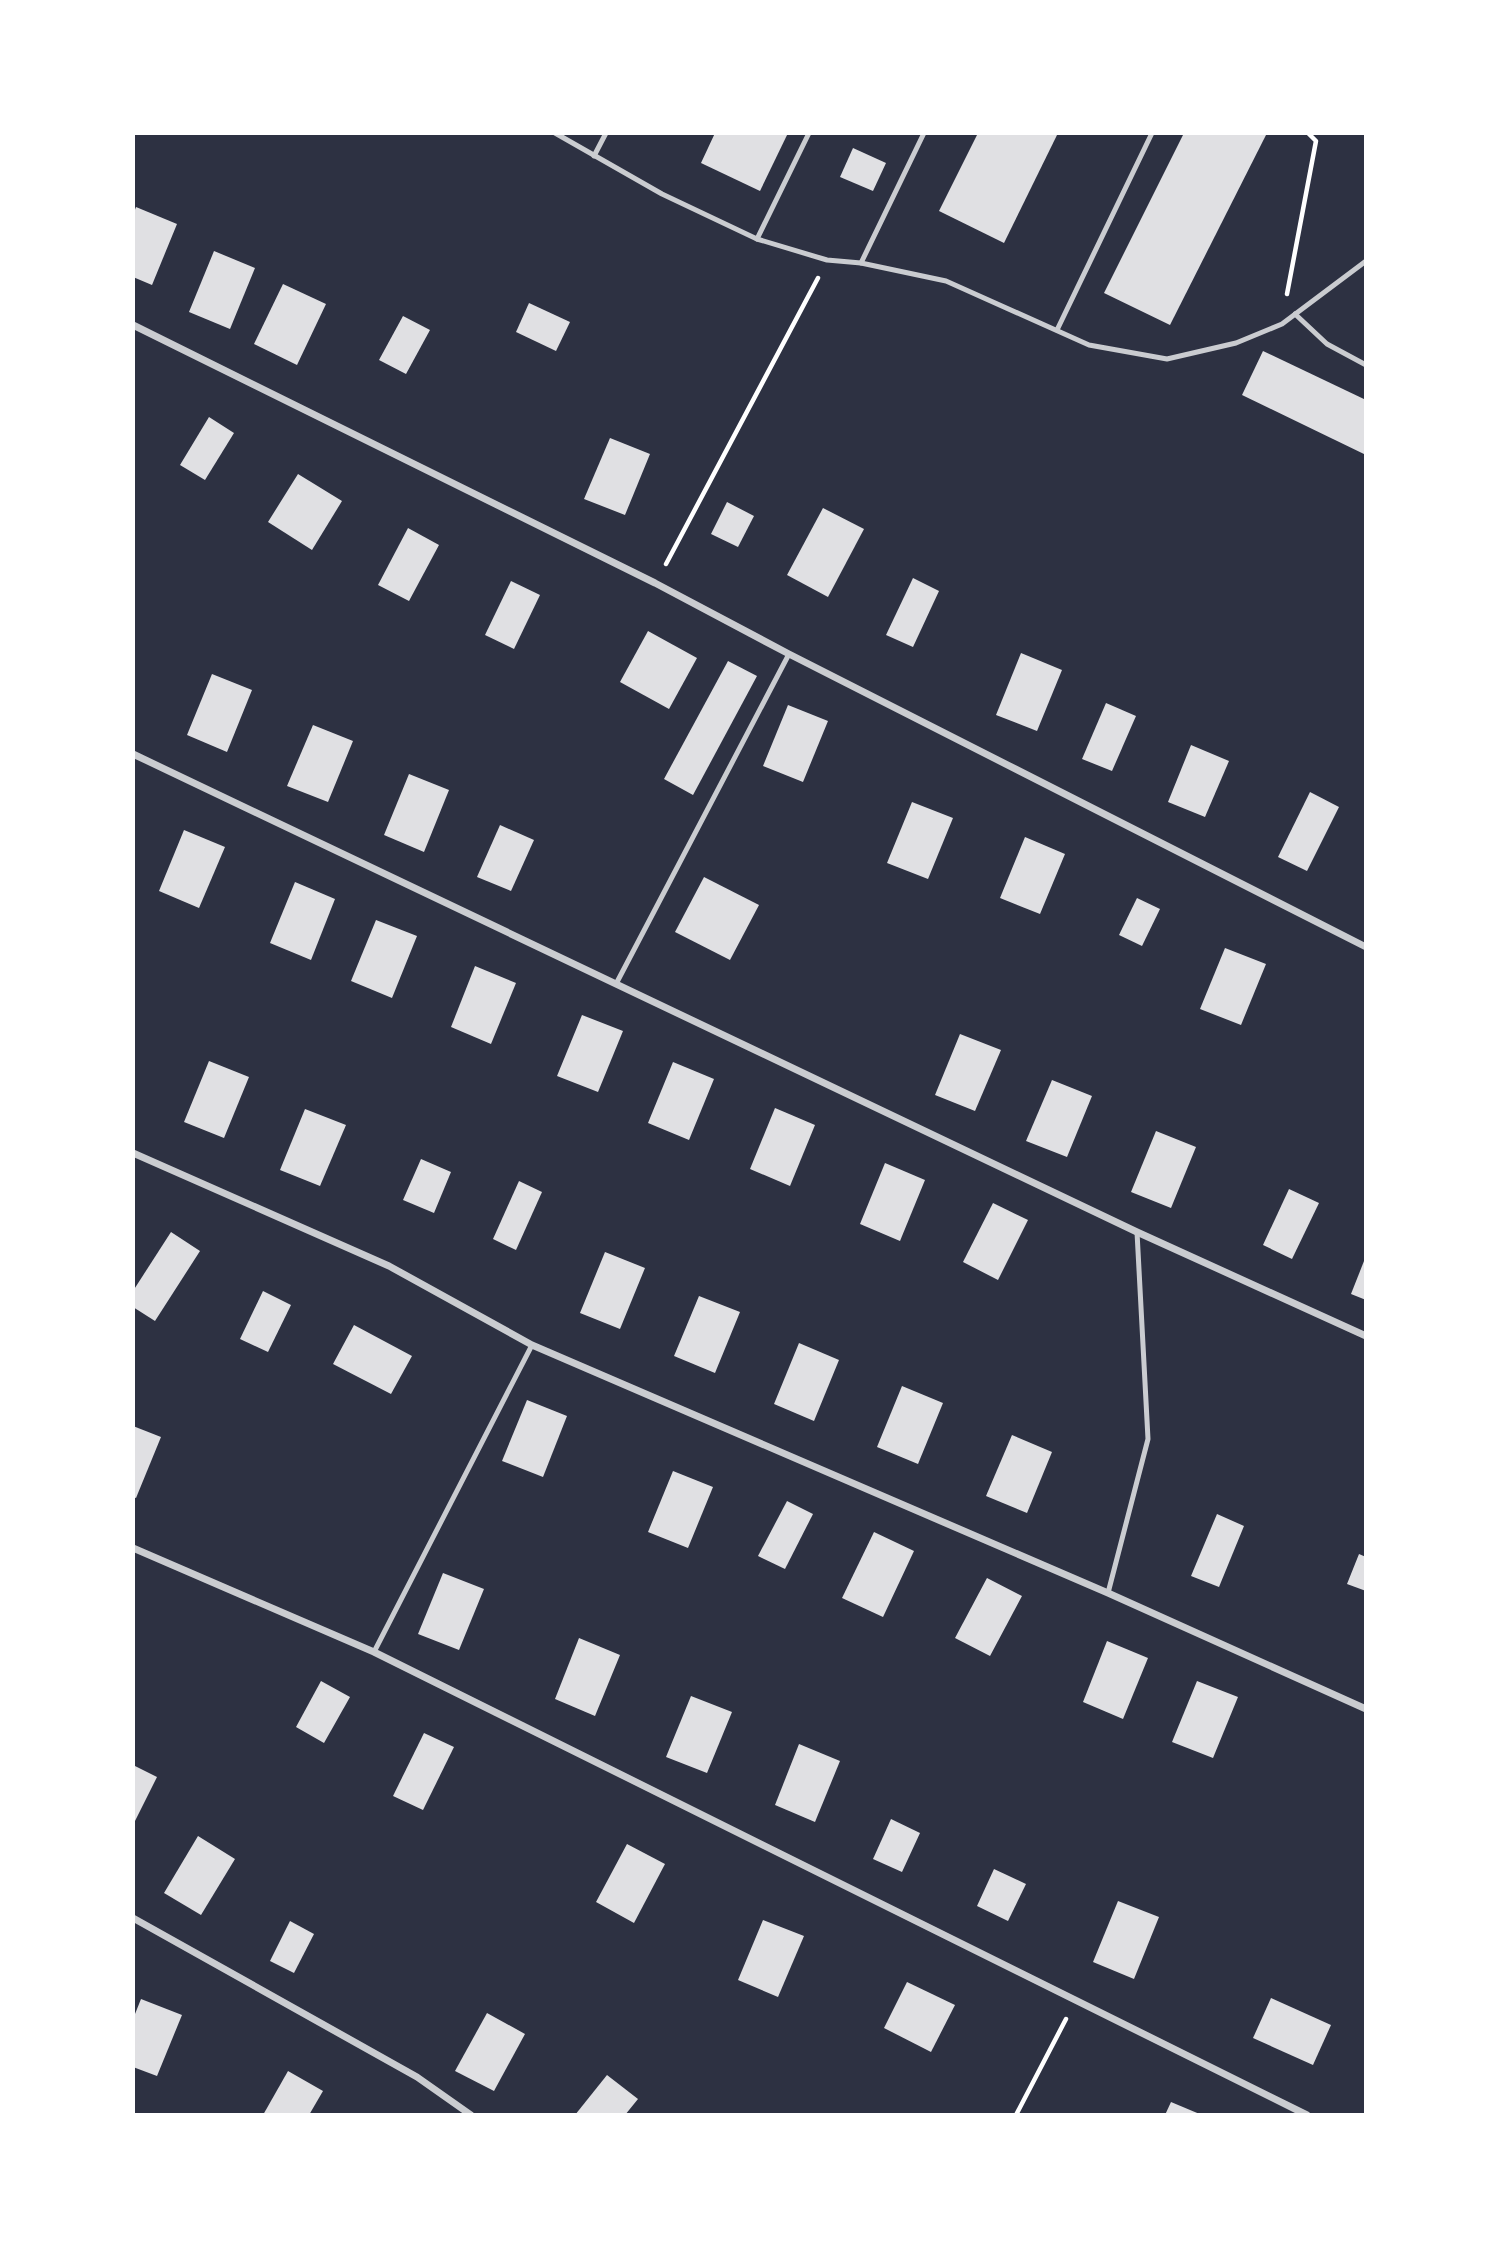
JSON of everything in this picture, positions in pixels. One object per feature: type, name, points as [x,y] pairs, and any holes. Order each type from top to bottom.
[{"type":"street","points":[[133,325],[655,583],[789,654],[1366,947]]},
{"type":"street","points":[[133,754],[1138,1232],[1366,1336]]},
{"type":"street","points":[[133,1153],[389,1266],[532,1345],[1108,1593],[1366,1709]]},
{"type":"street","points":[[133,1548],[374,1652],[1307,2115]]},
{"type":"street","points":[[133,1918],[417,2077],[471,2115]]},
{"type":"lane","points":[[555,133],[662,194],[757,239],[827,260],[861,263],[946,281],[1089,345],[1167,359],[1236,343],[1282,324],[1366,261]]},
{"type":"lane","points":[[594,156],[606,133]]},
{"type":"lane","points":[[757,239],[809,133]]},
{"type":"lane","points":[[861,263],[924,133]]},
{"type":"lane","points":[[1057,330],[1152,133]]},
{"type":"lane","points":[[1295,314],[1327,344],[1366,365]]},
{"type":"lane","points":[[616,984],[789,654]]},
{"type":"lane","points":[[1108,1593],[1148,1439],[1138,1232]]},
{"type":"lane","points":[[374,1652],[532,1345]]},
{"type":"path","points":[[1282,324],[1316,141],[1308,133]]},
{"type":"path","points":[[655,583],[827,260]]},
{"type":"path","points":[[1017,2115],[1076,2000]]},
{"type":"building","points":[[715,133],[788,133],[760,191],[701,163]]},
{"type":"building","points":[[978,133],[1058,133],[1004,243],[939,211]]},
{"type":"building","points":[[1184,133],[1267,133],[1170,325],[1104,293]]},
{"type":"building","points":[[853,148],[886,163],[873,191],[840,177]]},
{"type":"building","points":[[136,207],[177,224],[152,285],[133,277],[133,215]]},
{"type":"building","points":[[214,251],[255,268],[230,329],[189,312]]},
{"type":"building","points":[[283,284],[326,304],[297,365],[254,344]]},
{"type":"building","points":[[529,303],[570,322],[556,351],[516,332]]},
{"type":"building","points":[[403,316],[430,330],[406,374],[379,360]]},
{"type":"building","points":[[1263,351],[1366,400],[1366,455],[1242,395]]},
{"type":"building","points":[[209,417],[234,433],[205,480],[180,465]]},
{"type":"building","points":[[610,438],[650,454],[625,515],[584,499]]},
{"type":"building","points":[[298,474],[342,501],[312,550],[268,522]]},
{"type":"building","points":[[727,502],[754,516],[738,547],[711,534]]},
{"type":"building","points":[[823,508],[864,529],[828,597],[787,575]]},
{"type":"building","points":[[408,528],[439,545],[409,601],[378,585]]},
{"type":"building","points":[[913,578],[939,591],[913,647],[886,635]]},
{"type":"building","points":[[511,581],[540,595],[514,649],[485,635]]},
{"type":"building","points":[[648,631],[697,658],[669,709],[620,682]]},
{"type":"building","points":[[1021,653],[1062,670],[1037,731],[996,715]]},
{"type":"building","points":[[728,661],[757,676],[693,795],[664,779]]},
{"type":"building","points":[[212,674],[252,690],[227,752],[187,735]]},
{"type":"building","points":[[1106,703],[1136,716],[1112,771],[1082,759]]},
{"type":"building","points":[[788,705],[828,721],[803,782],[763,766]]},
{"type":"building","points":[[313,725],[353,741],[328,802],[287,786]]},
{"type":"building","points":[[1191,745],[1229,761],[1205,817],[1168,802]]},
{"type":"building","points":[[409,774],[449,790],[424,852],[384,835]]},
{"type":"building","points":[[1310,792],[1339,807],[1307,871],[1278,857]]},
{"type":"building","points":[[912,802],[953,818],[928,879],[887,863]]},
{"type":"building","points":[[500,825],[534,840],[511,891],[477,877]]},
{"type":"building","points":[[184,830],[225,847],[199,908],[159,891]]},
{"type":"building","points":[[1025,837],[1065,854],[1040,914],[1000,898]]},
{"type":"building","points":[[704,877],[759,905],[730,960],[675,932]]},
{"type":"building","points":[[295,882],[335,899],[311,960],[270,943]]},
{"type":"building","points":[[1137,898],[1160,909],[1142,946],[1119,935]]},
{"type":"building","points":[[376,920],[417,936],[392,998],[351,981]]},
{"type":"building","points":[[1225,948],[1266,964],[1241,1025],[1200,1009]]},
{"type":"building","points":[[475,966],[516,983],[491,1044],[451,1027]]},
{"type":"building","points":[[582,1015],[623,1031],[598,1092],[557,1076]]},
{"type":"building","points":[[960,1034],[1001,1050],[975,1111],[935,1095]]},
{"type":"building","points":[[209,1061],[249,1077],[224,1138],[184,1122]]},
{"type":"building","points":[[673,1062],[714,1079],[689,1140],[648,1123]]},
{"type":"building","points":[[1052,1080],[1092,1096],[1067,1157],[1026,1141]]},
{"type":"building","points":[[775,1108],[815,1125],[790,1186],[750,1169]]},
{"type":"building","points":[[305,1109],[346,1125],[320,1186],[280,1170]]},
{"type":"building","points":[[1156,1131],[1196,1147],[1171,1208],[1131,1192]]},
{"type":"building","points":[[421,1159],[451,1172],[434,1213],[403,1200]]},
{"type":"building","points":[[885,1163],[925,1180],[900,1241],[860,1224]]},
{"type":"building","points":[[519,1181],[542,1192],[516,1250],[493,1239]]},
{"type":"building","points":[[1289,1189],[1319,1203],[1292,1259],[1263,1245]]},
{"type":"building","points":[[993,1203],[1028,1220],[998,1280],[963,1262]]},
{"type":"building","points":[[171,1232],[200,1251],[155,1321],[133,1307],[133,1291]]},
{"type":"building","points":[[605,1252],[645,1268],[620,1329],[580,1313]]},
{"type":"building","points":[[1366,1256],[1366,1300],[1351,1294]]},
{"type":"building","points":[[263,1291],[291,1305],[268,1352],[240,1339]]},
{"type":"building","points":[[699,1296],[740,1312],[715,1373],[674,1356]]},
{"type":"building","points":[[354,1325],[412,1356],[391,1394],[333,1364]]},
{"type":"building","points":[[799,1343],[839,1360],[814,1421],[774,1404]]},
{"type":"building","points":[[902,1386],[943,1403],[918,1464],[877,1447]]},
{"type":"building","points":[[527,1400],[567,1416],[543,1477],[502,1461]]},
{"type":"building","points":[[133,1426],[161,1437],[136,1498],[133,1497]]},
{"type":"building","points":[[1012,1435],[1052,1452],[1027,1513],[986,1496]]},
{"type":"building","points":[[673,1471],[713,1487],[688,1548],[648,1532]]},
{"type":"building","points":[[787,1501],[813,1514],[785,1569],[758,1556]]},
{"type":"building","points":[[1217,1514],[1244,1526],[1219,1587],[1191,1576]]},
{"type":"building","points":[[874,1532],[914,1551],[883,1617],[842,1598]]},
{"type":"building","points":[[1359,1554],[1366,1557],[1366,1591],[1347,1584]]},
{"type":"building","points":[[443,1573],[484,1589],[459,1650],[418,1634]]},
{"type":"building","points":[[987,1578],[1022,1596],[990,1656],[955,1638]]},
{"type":"building","points":[[579,1638],[620,1655],[595,1716],[555,1699]]},
{"type":"building","points":[[1107,1641],[1148,1658],[1123,1719],[1083,1702]]},
{"type":"building","points":[[321,1681],[350,1697],[324,1743],[296,1727]]},
{"type":"building","points":[[1197,1681],[1238,1697],[1213,1758],[1172,1742]]},
{"type":"building","points":[[691,1696],[732,1712],[707,1773],[666,1757]]},
{"type":"building","points":[[424,1733],[454,1747],[423,1810],[393,1796]]},
{"type":"building","points":[[799,1744],[840,1761],[815,1822],[775,1805]]},
{"type":"building","points":[[133,1765],[157,1777],[133,1825]]},
{"type":"building","points":[[891,1819],[920,1833],[902,1872],[873,1859]]},
{"type":"building","points":[[198,1836],[235,1859],[201,1915],[164,1893]]},
{"type":"building","points":[[627,1844],[665,1864],[634,1923],[596,1902]]},
{"type":"building","points":[[994,1869],[1026,1884],[1008,1921],[977,1906]]},
{"type":"building","points":[[1118,1901],[1159,1917],[1134,1979],[1093,1962]]},
{"type":"building","points":[[763,1920],[804,1936],[778,1997],[738,1980]]},
{"type":"building","points":[[290,1921],[314,1934],[294,1973],[270,1961]]},
{"type":"building","points":[[907,1982],[955,2005],[931,2052],[884,2028]]},
{"type":"building","points":[[1271,1998],[1331,2025],[1313,2065],[1253,2038]]},
{"type":"building","points":[[141,1999],[182,2015],[157,2076],[133,2067],[133,2019]]},
{"type":"building","points":[[487,2013],[525,2034],[494,2091],[455,2071]]},
{"type":"building","points":[[288,2071],[323,2091],[309,2115],[263,2115]]},
{"type":"building","points":[[607,2075],[638,2099],[625,2115],[575,2115]]},
{"type":"building","points":[[1171,2102],[1202,2115],[1165,2115]]}]
